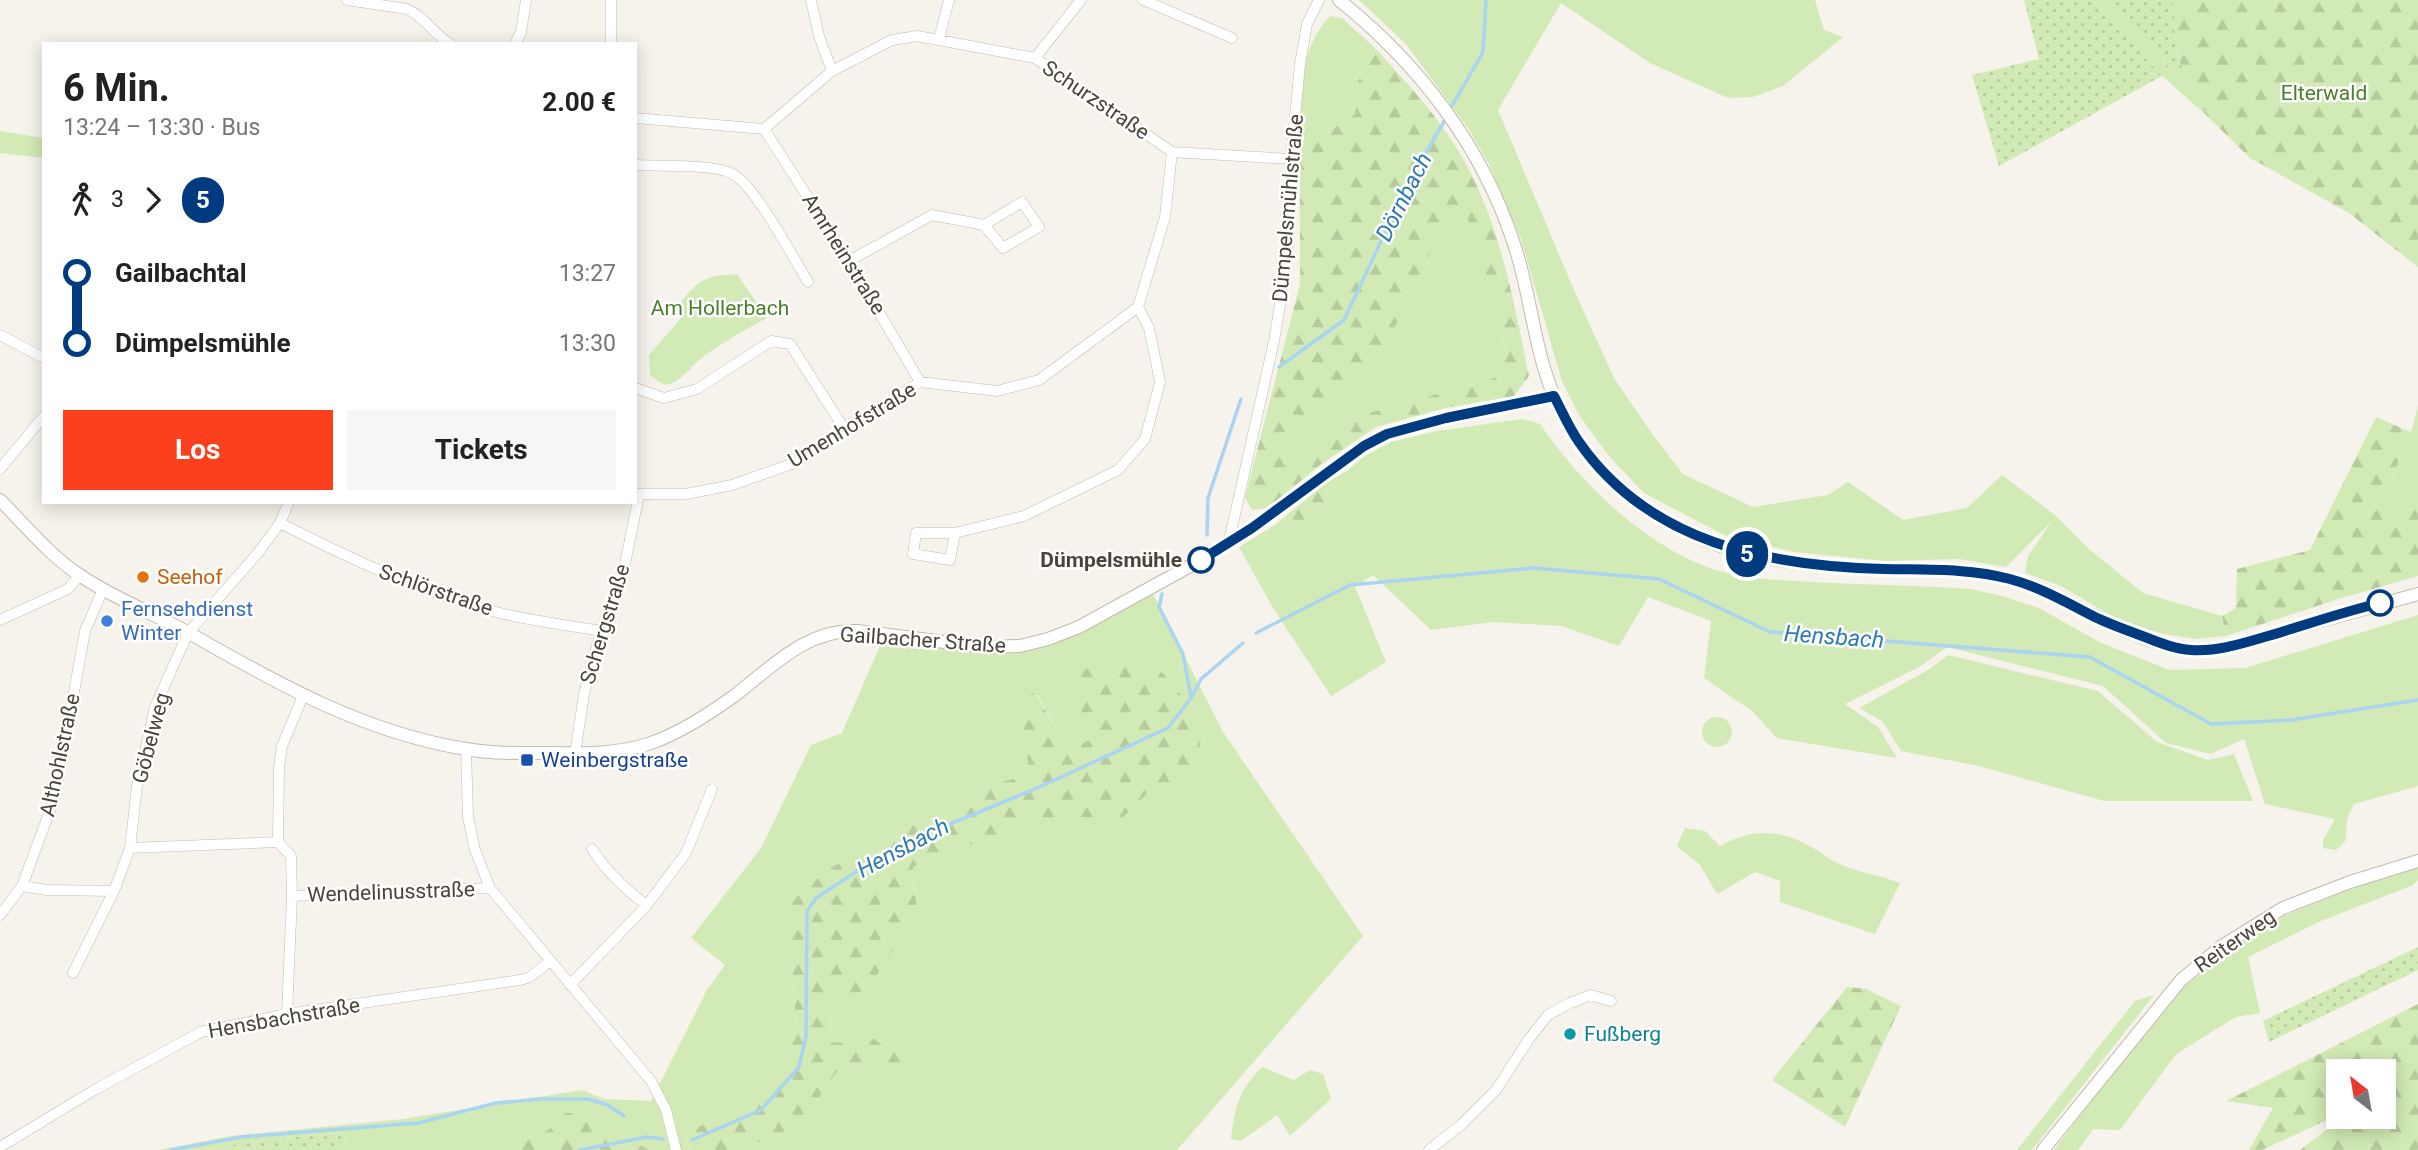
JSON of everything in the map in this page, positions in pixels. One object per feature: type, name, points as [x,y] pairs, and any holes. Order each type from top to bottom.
[{"type":"street","points":[[347,0],[415,12],[447,42]]},
{"type":"street","points":[[516,42],[521,32],[526,0]]},
{"type":"street","points":[[611,0],[611,42]]},
{"type":"street","points":[[811,0],[819,36],[832,71]]},
{"type":"street","points":[[939,38],[949,0]]},
{"type":"street","points":[[1035,58],[1082,0]]},
{"type":"street","points":[[1143,0],[1232,38]]},
{"type":"street","name":"Dümpelsmühlstraße","points":[[1229,541],[1274,341],[1287,262],[1290,159],[1300,64],[1307,24],[1319,0]]},
{"type":"street","points":[[1339,0],[1373,29],[1430,88],[1461,131],[1483,170],[1514,244],[1554,396],[1578,442],[1610,480],[1630,498],[1690,532],[1749,554],[1771,559],[1881,569],[1958,569],[2006,578],[2046,591],[2094,617],[2128,631],[2168,646],[2191,650],[2220,649],[2418,594]]},
{"type":"street","name":"Schurzstraße","points":[[764,129],[832,71],[892,40],[917,36],[1035,58],[1172,152],[1290,159]]},
{"type":"street","points":[[637,118],[764,129]]},
{"type":"street","name":"Amrheinstraße","points":[[764,129],[849,261],[920,382]]},
{"type":"street","points":[[955,533],[950,560],[913,554],[916,533],[955,533],[1024,516],[1118,470],[1145,439],[1160,382],[1149,328],[1138,307],[1165,217],[1172,152]]},
{"type":"street","points":[[637,165],[720,170],[734,174],[750,189],[808,282]]},
{"type":"street","points":[[849,261],[932,215],[984,225],[1003,248],[1039,227],[1022,202],[984,225]]},
{"type":"street","name":"Umenhofstraße","points":[[637,495],[686,494],[732,485],[797,462],[920,382],[997,391],[1039,380],[1138,307]]},
{"type":"street","points":[[0,335],[42,357]]},
{"type":"street","points":[[637,389],[664,398],[697,389],[771,341],[790,344],[845,430]]},
{"type":"street","name":"Gailbacher Straße","points":[[0,499],[85,579],[303,696],[385,729],[466,749],[575,754],[616,751],[650,743],[679,730],[731,698],[796,647],[841,630],[985,647],[1020,646],[1048,639],[1079,627],[1175,575],[1252,528],[1364,446],[1387,434],[1446,418],[1554,396]]},
{"type":"street","points":[[0,469],[42,418]]},
{"type":"street","name":"Göbelweg","points":[[130,848],[137,786],[155,707],[188,633],[243,571],[280,523],[288,504]]},
{"type":"street","name":"Schergstraße","points":[[575,754],[584,694],[601,631],[625,564],[635,504]]},
{"type":"street","name":"Schlörstraße","points":[[280,523],[356,562],[439,595],[501,613],[601,631]]},
{"type":"street","points":[[0,620],[85,579]]},
{"type":"street","name":"Althohlstraße","points":[[0,915],[22,886],[55,797],[85,631],[103,589]]},
{"type":"street","points":[[287,1014],[292,896],[290,856],[278,842],[279,768],[282,746],[303,696]]},
{"type":"street","points":[[466,749],[468,817],[475,850],[490,888],[651,1081],[670,1122],[676,1150]]},
{"type":"street","points":[[570,985],[647,905],[686,853],[712,789]]},
{"type":"street","points":[[73,973],[114,891],[130,848],[278,842]]},
{"type":"street","points":[[592,849],[606,870],[626,891],[647,905]]},
{"type":"street","name":"Reiterweg","points":[[2043,1150],[2181,980],[2219,948],[2283,908],[2350,882],[2418,861]]},
{"type":"street","points":[[22,886],[47,890],[114,891]]},
{"type":"street","name":"Wendelinusstraße","points":[[292,896],[490,888]]},
{"type":"street","name":"Hensbachstraße","points":[[0,1147],[201,1032],[287,1014],[520,980],[530,977],[549,962]]},
{"type":"street","points":[[1429,1150],[1461,1125],[1496,1090],[1548,1015],[1591,995],[1611,1001]]},
{"type":"green space","points":[[1359,0],[1815,0],[1824,30],[1843,37],[1783,86],[1753,97],[1728,98],[1650,63],[1561,3],[1498,110],[1614,378],[1683,474],[1753,507],[1828,495],[1848,482],[1903,520],[1967,508],[2002,475],[2056,516],[2089,549],[2143,593],[2222,616],[2226,636],[2195,639],[2137,626],[2110,615],[2061,586],[2025,573],[2028,556],[2052,521],[2006,567],[1959,559],[1885,561],[1795,552],[1730,538],[1644,493],[1608,455],[1579,415],[1562,381],[1521,239],[1489,164],[1468,128],[1406,44]]},
{"type":"green space","points":[[2024,0],[2091,0],[2162,76],[1999,166],[1972,75],[2039,59]]},
{"type":"green space","points":[[2091,0],[2105,0],[2167,67],[2192,87],[2206,115],[2162,76]]},
{"type":"green space","points":[[2105,0],[2173,0],[2175,43],[2180,63],[2192,87],[2167,67]]},
{"type":"green space","name":"Elterwald","points":[[2173,0],[2418,0],[2418,267],[2349,213],[2250,158],[2206,115],[2180,63],[2175,43]]},
{"type":"green space","points":[[1330,16],[1342,18],[1376,49],[1358,81],[1355,114],[1334,128],[1300,138],[1302,89],[1307,58],[1312,43]]},
{"type":"green space","points":[[1376,49],[1412,89],[1456,146],[1477,187],[1497,239],[1529,376],[1514,396],[1445,408],[1376,427],[1320,465],[1268,508],[1252,510],[1245,497],[1300,284],[1300,138],[1334,128],[1355,114],[1358,81]],"holes":[[[1466,213],[1493,295],[1507,357],[1495,378],[1351,418],[1283,463],[1306,417],[1375,360],[1414,294],[1442,223]]]},
{"type":"green space","points":[[0,131],[42,138],[42,158],[0,153]]},
{"type":"green space","points":[[1466,212],[1493,295],[1507,357],[1495,378],[1351,418],[1282,464],[1306,417],[1375,360],[1414,294],[1442,223]]},
{"type":"green space","name":"Am Hollerbach","points":[[737,274],[767,318],[704,356],[675,382],[664,384],[650,375],[649,355],[683,316],[680,303],[704,280]]},
{"type":"green space","points":[[2418,406],[2418,509],[2396,510],[2385,493],[2411,432]]},
{"type":"green space","points":[[2376,417],[2411,432],[2385,493],[2396,510],[2418,509],[2418,576],[2226,636],[2222,616],[2236,608],[2237,569],[2310,550]]},
{"type":"green space","points":[[1522,419],[1540,424],[1573,467],[1613,508],[1659,542],[1707,567],[1772,580],[1971,589],[2039,608],[2101,643],[2170,670],[2245,668],[2418,615],[2418,786],[2354,804],[2347,819],[2346,840],[2336,850],[2323,848],[2323,840],[2335,819],[2265,804],[2244,739],[2211,754],[2166,743],[2103,686],[1947,647],[1921,666],[1845,704],[1878,727],[1897,758],[1777,738],[1752,711],[1704,678],[1711,621],[1648,597],[1619,646],[1561,626],[1494,622],[1431,630],[1373,575],[1355,587],[1386,662],[1331,696],[1273,608],[1239,547],[1275,525],[1308,526],[1327,511],[1326,483],[1347,471],[1363,457],[1391,442],[1437,431]]},
{"type":"green space","points":[[1326,483],[1327,511],[1308,527],[1275,525]]},
{"type":"green space","points":[[1153,594],[1223,732],[1363,936],[1177,1150],[737,1150],[790,1131],[818,1099],[841,1066],[871,1065],[896,1077],[908,1062],[874,1039],[830,1043],[831,996],[866,992],[917,913],[913,867],[957,845],[992,844],[1017,821],[1060,817],[1120,819],[1150,791],[1093,738],[1069,750],[1036,693],[1027,775],[990,785],[951,811],[906,828],[828,869],[791,903],[783,922],[791,942],[796,1030],[784,1065],[757,1097],[736,1114],[685,1131],[689,1150],[649,1150],[582,1113],[565,1113],[549,1129],[514,1140],[507,1150],[345,1150],[346,1132],[199,1150],[159,1150],[231,1136],[403,1119],[582,1090],[604,1099],[651,1101],[707,990],[725,965],[691,938],[761,848],[811,745],[842,733],[883,639],[984,652],[1043,647],[1094,625]]},
{"type":"green space","points":[[1948,655],[2098,691],[2157,742],[2208,760],[2234,754],[2253,801],[2104,801],[1979,766],[1901,751],[1883,722],[1859,708],[1928,670]]},
{"type":"green space","points":[[1111,661],[1142,664],[1163,673],[1196,713],[1202,732],[1198,755],[1177,789],[1150,791],[1121,819],[1060,817],[1017,821],[992,844],[957,845],[913,867],[917,913],[866,992],[831,997],[830,1043],[874,1039],[908,1061],[896,1078],[871,1065],[841,1066],[818,1099],[790,1131],[737,1150],[689,1150],[685,1131],[736,1114],[757,1097],[784,1065],[796,1030],[791,942],[783,922],[790,903],[828,869],[906,828],[951,811],[990,785],[1027,775],[1028,759],[1019,746],[1025,696],[1035,693],[1069,750],[1093,738],[1070,683],[1076,672]]},
{"type":"green space","points":[[1717,717],[1723,718],[1731,726],[1731,738],[1723,746],[1717,747],[1711,746],[1703,738],[1702,732],[1703,726],[1711,718]]},
{"type":"green space","points":[[1685,828],[1705,831],[1720,846],[1755,834],[1790,837],[1844,866],[1900,883],[1875,934],[1780,902],[1780,881],[1755,872],[1717,894],[1700,865],[1677,846]]},
{"type":"green space","points":[[2418,865],[2418,880],[2413,885],[2321,921],[2248,957],[2260,1013],[2236,1017],[2176,1054],[2120,1130],[2093,1129],[2078,1150],[2054,1150],[2180,990],[2227,952],[2286,915]]},
{"type":"green space","points":[[2418,947],[2418,970],[2269,1042],[2263,1021]]},
{"type":"green space","points":[[1847,987],[1866,989],[1901,1006],[1845,1127],[1772,1080]]},
{"type":"green space","points":[[2154,995],[2032,1150],[2017,1150],[2135,1001]]},
{"type":"green space","points":[[2418,1004],[2418,1150],[2300,1150],[2327,1129],[2396,1129],[2396,1059],[2326,1059],[2326,1121],[2262,1150],[2249,1150],[2273,1108],[2226,1101]]},
{"type":"green space","points":[[1262,1067],[1294,1080],[1310,1070],[1323,1074],[1331,1099],[1290,1136],[1277,1115],[1241,1141],[1231,1139],[1239,1099]]},
{"type":"green space","points":[[565,1113],[582,1113],[649,1150],[507,1150],[514,1140],[549,1129]]},
{"type":"green space","points":[[346,1132],[345,1150],[199,1150],[275,1139]]},
{"type":"waterway","name":"Dörnbach","points":[[1449,111],[1483,52],[1486,0]]},
{"type":"waterway","name":"Dörnbach","points":[[1279,367],[1344,320],[1409,182],[1446,118]]},
{"type":"waterway","name":"Dörnbach","points":[[1207,535],[1208,498],[1241,399]]},
{"type":"waterway","name":"Hensbach","points":[[1256,633],[1350,585],[1534,568],[1659,579],[1770,632],[2090,657],[2211,724],[2291,720],[2418,700]]},
{"type":"waterway","name":"Dörnbach","points":[[1162,594],[1159,607],[1183,654],[1191,697]]},
{"type":"waterway","name":"Hensbach","points":[[692,1140],[761,1110],[799,1067],[806,1036],[807,911],[816,898],[894,847],[1035,789],[1168,728],[1191,698],[1201,679],[1243,643]]},
{"type":"waterway","points":[[171,1150],[241,1137],[418,1123],[496,1103],[539,1099],[588,1099],[608,1105],[624,1116]]},
{"type":"waterway","name":"Hensbach","points":[[580,1150],[647,1137],[663,1139]]},
{"type":"bus line","name":"5","points":[[1201,560],[1252,528],[1364,446],[1387,434],[1446,418],[1554,396],[1578,442],[1610,480],[1630,498],[1681,528],[1738,551],[1771,559],[1881,569],[1958,569],[2006,578],[2046,591],[2119,627],[2168,646],[2191,650],[2220,649],[2380,603]]},
{"type":"place","name":"Dümpelsmühle","points":[[1201,560]]},
{"type":"place","name":"Seehof","points":[[143,577]]},
{"type":"place","name":"Fernsehdienst Winter","points":[[107,621]]},
{"type":"place","name":"Weinbergstraße","points":[[527,760]]},
{"type":"place","name":"Fußberg","points":[[1570,1034]]}]
